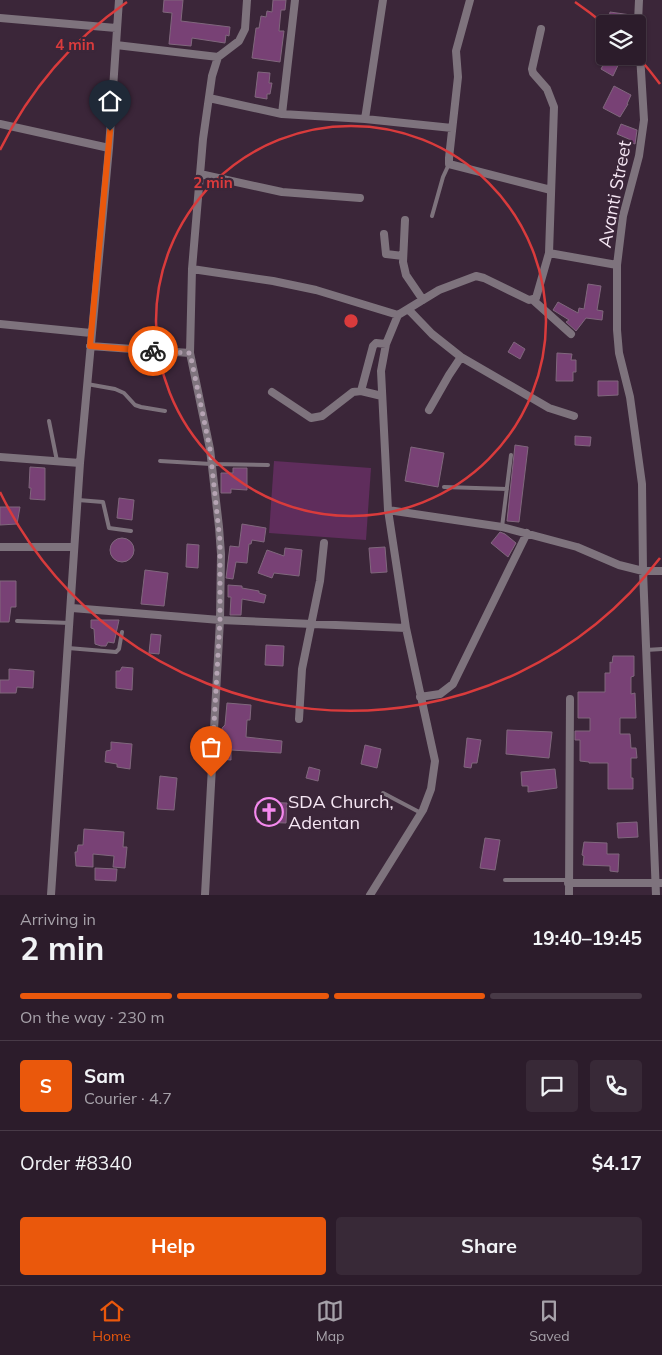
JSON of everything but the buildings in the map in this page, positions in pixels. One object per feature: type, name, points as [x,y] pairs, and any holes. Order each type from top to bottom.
[{"type":"street","points":[[51,895],[72,608],[80,463],[109,148],[119,0]]},
{"type":"street","points":[[205,895],[220,620],[220,536],[212,464],[190,353],[192,269],[203,139],[212,76],[218,57],[238,41],[245,29],[248,0]]},
{"type":"street","points":[[282,114],[295,0]]},
{"type":"street","points":[[365,119],[383,0]]},
{"type":"street","points":[[470,0],[456,51],[458,77],[450,164],[552,190]]},
{"type":"street","name":"Avanti Street","points":[[639,0],[638,22],[644,120],[639,156],[623,216],[617,265],[617,330],[619,353],[630,397],[642,484],[646,650],[659,883],[656,895]]},
{"type":"street","points":[[0,18],[116,28]]},
{"type":"street","points":[[533,300],[536,298],[549,253],[552,190],[554,107],[547,89],[533,73],[532,69],[541,29]]},
{"type":"street","points":[[116,45],[218,57]]},
{"type":"street","points":[[209,98],[282,114],[365,119],[452,128]]},
{"type":"street","points":[[0,124],[109,148]]},
{"type":"street","points":[[200,174],[282,192],[360,198]]},
{"type":"street","points":[[405,220],[403,256],[406,275],[423,300]]},
{"type":"street","points":[[384,234],[386,254],[390,256],[403,256]]},
{"type":"street","points":[[549,253],[617,265]]},
{"type":"street","points":[[192,269],[273,281],[316,290],[398,316]]},
{"type":"street","points":[[370,895],[422,811],[431,789],[435,761],[406,628],[388,510],[381,371],[386,344],[398,316],[408,308],[449,285],[476,276],[529,300],[533,300],[571,334]]},
{"type":"street","points":[[408,308],[432,334],[461,356],[549,408],[574,416]]},
{"type":"street","points":[[0,324],[92,333]]},
{"type":"street","points":[[361,391],[373,346],[376,344],[386,344]]},
{"type":"street","points":[[90,346],[190,353]]},
{"type":"street","points":[[429,410],[445,380],[461,356]]},
{"type":"street","points":[[272,392],[311,418],[322,416],[353,392],[361,391],[382,396]]},
{"type":"street","points":[[0,457],[80,463]]},
{"type":"street","points":[[388,510],[502,527],[577,547],[620,565],[643,572],[662,572]]},
{"type":"street","points":[[420,697],[440,694],[453,684],[527,533]]},
{"type":"street","points":[[299,719],[302,669],[320,580],[324,543]]},
{"type":"street","points":[[0,547],[74,547]]},
{"type":"street","points":[[72,608],[220,620],[406,628]]},
{"type":"street","points":[[569,895],[570,699]]},
{"type":"street","points":[[569,881],[659,883]]},
{"type":"lane","points":[[432,216],[443,177],[450,164]]},
{"type":"lane","points":[[87,384],[115,389],[124,393],[135,405],[165,411]]},
{"type":"lane","points":[[50,421],[57,461]]},
{"type":"lane","points":[[502,527],[511,455]]},
{"type":"lane","points":[[160,461],[268,465]]},
{"type":"lane","points":[[444,487],[507,489]]},
{"type":"lane","points":[[78,500],[104,502],[108,528],[131,531]]},
{"type":"lane","points":[[17,621],[70,622]]},
{"type":"lane","points":[[68,648],[116,652],[119,649],[122,632]]},
{"type":"lane","points":[[646,650],[662,649]]},
{"type":"lane","points":[[383,793],[422,811]]},
{"type":"lane","points":[[505,880],[569,881]]},
{"type":"shaded area","points":[[274,461],[371,468],[366,540],[269,533]]},
{"type":"way so far","points":[[153,351],[190,353],[210,449],[221,554],[220,620],[211,777]]},
{"type":"place","name":"SDA Church, Adentan","points":[[269,812]]},
{"type":"route","points":[[110,131],[90,346],[153,351]]}]
